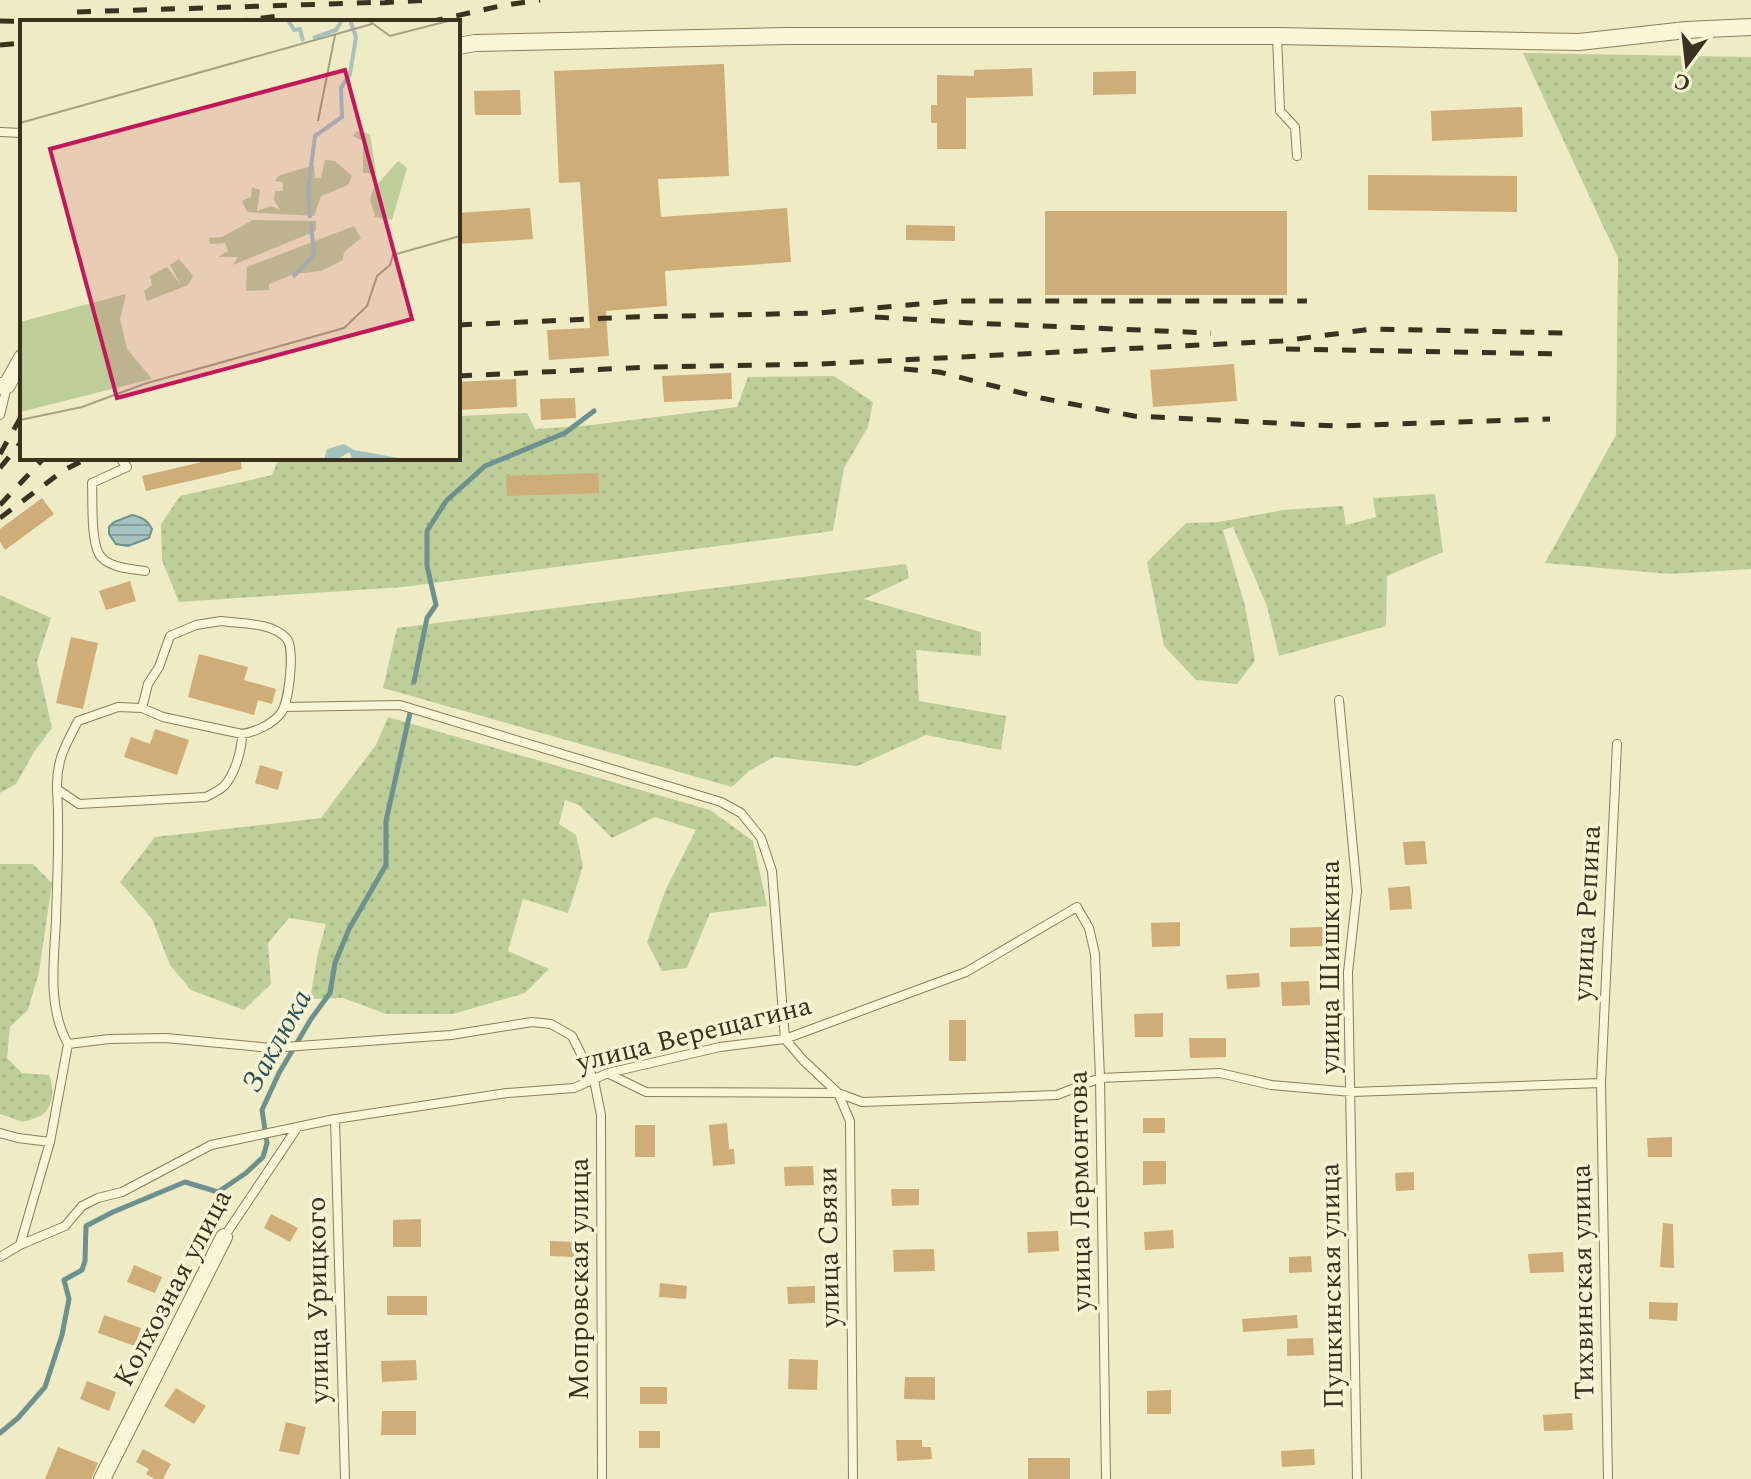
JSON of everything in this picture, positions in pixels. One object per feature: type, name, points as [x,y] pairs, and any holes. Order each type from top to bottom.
[{"type":"street","points":[[460,46],[790,36],[1277,36],[1579,42],[1686,30],[1751,27]]},
{"type":"street","name":"Колхозная улица","points":[[102,1479],[224,1237]]},
{"type":"lane","points":[[1277,36],[1280,111],[1295,127],[1297,156]]},
{"type":"lane","points":[[0,132],[20,133]]},
{"type":"lane","points":[[0,415],[13,374]]},
{"type":"lane","points":[[122,460],[127,467],[92,483],[94,543],[102,558],[118,566],[145,571]]},
{"type":"lane","points":[[20,1245],[50,1142],[68,1044],[60,1030],[56,1013],[54,984],[57,771],[64,747],[78,721],[118,707],[142,708],[163,717],[242,734],[253,732],[279,716],[284,707],[293,653],[287,639],[272,628],[221,621],[196,625],[170,636],[159,667],[148,684],[142,708]]},
{"type":"lane","name":"улица Шишкина","points":[[1339,700],[1357,891],[1348,972],[1352,1092]]},
{"type":"lane","points":[[284,707],[400,705],[721,802],[741,813],[761,838],[772,871],[785,1039]]},
{"type":"lane","points":[[57,789],[79,804],[206,797],[223,787],[232,772],[242,746],[242,734]]},
{"type":"lane","name":"улица Репина","points":[[1601,1083],[1617,744]]},
{"type":"lane","name":"улица Верещагина","points":[[0,1257],[65,1226],[82,1206],[122,1192],[211,1145],[335,1119],[507,1093],[574,1088],[608,1073],[720,1047],[785,1039],[966,972],[1077,907]]},
{"type":"lane","name":"улица Лермонтова","points":[[1077,907],[1089,928],[1095,954],[1100,1078],[1106,1479]]},
{"type":"lane","name":"Мопровская улица","points":[[68,1044],[109,1039],[166,1038],[271,1048],[451,1035],[532,1022],[551,1024],[572,1036],[594,1080],[601,1115],[602,1479]]},
{"type":"lane","name":"улица Связи","points":[[785,1039],[838,1093],[850,1121],[853,1479]]},
{"type":"lane","points":[[608,1073],[646,1092],[838,1093],[862,1102],[1057,1095],[1100,1078],[1220,1073],[1271,1085],[1352,1092],[1601,1083]]},
{"type":"lane","name":"Тихвинская улица","points":[[1601,1083],[1608,1479]]},
{"type":"lane","name":"Пушкинская улица","points":[[1352,1092],[1357,1479]]},
{"type":"lane","name":"улица Урицкого","points":[[335,1119],[345,1479]]},
{"type":"lane","name":"Колхозная улица","points":[[224,1237],[298,1127]]},
{"type":"lane","points":[[0,1133],[50,1142]]},
{"type":"green space","points":[[1523,53],[1751,57],[1751,569],[1670,574],[1545,563],[1616,435],[1618,258]]},
{"type":"green space","points":[[834,376],[873,402],[868,427],[844,468],[833,531],[403,587],[179,602],[162,560],[161,524],[180,496],[272,475],[278,460],[460,460],[460,416],[527,413],[535,429],[737,407],[748,377]]},
{"type":"green space","points":[[1435,494],[1443,552],[1387,576],[1386,626],[1279,656],[1267,606],[1233,527],[1223,530],[1245,606],[1255,661],[1237,684],[1196,680],[1164,646],[1147,562],[1186,523],[1219,522],[1283,510],[1343,506],[1346,525],[1376,517],[1373,498]]},
{"type":"green space","points":[[906,564],[909,578],[864,599],[981,632],[981,656],[916,650],[919,701],[1006,716],[1001,750],[926,735],[857,766],[774,757],[749,771],[732,787],[383,688],[397,628]]},
{"type":"green space","points":[[0,595],[51,618],[37,662],[52,728],[16,784],[0,793]]},
{"type":"green space","points":[[388,717],[710,810],[753,841],[767,906],[710,913],[687,968],[662,971],[647,942],[666,889],[696,830],[655,817],[612,838],[579,805],[565,800],[559,824],[576,835],[583,866],[568,913],[523,899],[508,951],[549,969],[525,993],[453,1014],[386,1014],[343,998],[310,999],[326,924],[289,918],[268,943],[271,984],[244,1010],[191,990],[170,965],[152,919],[120,882],[155,837],[321,818],[376,745]]},
{"type":"green space","points":[[0,864],[33,864],[52,883],[39,972],[28,1010],[10,1027],[7,1058],[22,1073],[49,1075],[52,1096],[43,1114],[23,1122],[0,1114]]},
{"type":"water","points":[[132,515],[144,519],[150,526],[149,538],[128,546],[116,544],[109,534],[109,527]]},
{"type":"building","points":[[724,64],[729,176],[658,179],[661,217],[787,208],[791,262],[665,271],[667,306],[606,311],[609,356],[549,360],[547,330],[590,328],[580,182],[559,183],[554,71]]},
{"type":"building","points":[[1032,68],[1033,96],[966,98],[966,149],[937,149],[937,123],[931,123],[931,105],[937,105],[937,75],[974,76],[974,70]]},
{"type":"building","points":[[1136,71],[1136,94],[1093,95],[1093,72]]},
{"type":"building","points":[[520,90],[521,115],[475,115],[474,91]]},
{"type":"building","points":[[1522,107],[1523,137],[1432,141],[1431,111]]},
{"type":"building","points":[[1368,175],[1517,176],[1517,212],[1368,210]]},
{"type":"building","points":[[530,208],[533,239],[460,244],[460,213]]},
{"type":"building","points":[[1045,211],[1287,211],[1287,295],[1045,295]]},
{"type":"building","points":[[906,225],[955,226],[955,241],[906,240]]},
{"type":"building","points":[[1234,364],[1237,401],[1153,407],[1150,370]]},
{"type":"building","points":[[731,373],[732,399],[664,402],[662,376]]},
{"type":"building","points":[[516,379],[517,407],[460,410],[460,382]]},
{"type":"building","points":[[575,398],[576,418],[541,420],[540,399]]},
{"type":"building","points":[[210,460],[240,460],[242,469],[146,491],[142,476]]},
{"type":"building","points":[[598,473],[599,493],[507,496],[506,476]]},
{"type":"building","points":[[42,498],[54,514],[5,550],[0,542],[0,529]]},
{"type":"building","points":[[130,581],[136,601],[106,610],[99,591]]},
{"type":"building","points":[[71,637],[98,643],[83,709],[56,703]]},
{"type":"building","points":[[199,654],[248,667],[244,680],[276,689],[272,704],[258,700],[254,715],[188,697]]},
{"type":"building","points":[[155,729],[189,740],[177,775],[124,757],[131,737],[150,744]]},
{"type":"building","points":[[260,765],[283,772],[278,790],[255,783]]},
{"type":"building","points":[[1425,841],[1427,864],[1405,865],[1403,842]]},
{"type":"building","points":[[1410,886],[1412,909],[1390,910],[1388,888]]},
{"type":"building","points":[[1180,922],[1180,946],[1152,947],[1151,923]]},
{"type":"building","points":[[1324,927],[1325,946],[1290,947],[1290,928]]},
{"type":"building","points":[[1259,973],[1260,987],[1227,989],[1226,975]]},
{"type":"building","points":[[1309,981],[1310,1005],[1282,1006],[1281,982]]},
{"type":"building","points":[[1163,1013],[1163,1037],[1135,1037],[1134,1014]]},
{"type":"building","points":[[949,1020],[966,1020],[966,1061],[949,1061]]},
{"type":"building","points":[[1189,1038],[1226,1038],[1226,1057],[1190,1058]]},
{"type":"building","points":[[1143,1118],[1165,1118],[1165,1133],[1143,1133]]},
{"type":"building","points":[[727,1123],[729,1149],[734,1149],[735,1164],[713,1166],[709,1125]]},
{"type":"building","points":[[635,1125],[655,1125],[655,1157],[635,1157]]},
{"type":"building","points":[[1672,1137],[1672,1157],[1648,1157],[1647,1138]]},
{"type":"building","points":[[1143,1161],[1166,1161],[1166,1184],[1143,1185]]},
{"type":"building","points":[[813,1166],[814,1185],[785,1186],[784,1167]]},
{"type":"building","points":[[1414,1172],[1414,1190],[1396,1191],[1395,1173]]},
{"type":"building","points":[[891,1189],[919,1189],[919,1205],[892,1206]]},
{"type":"building","points":[[271,1214],[298,1228],[290,1242],[264,1228]]},
{"type":"building","points":[[421,1219],[421,1247],[393,1247],[393,1220]]},
{"type":"building","points":[[1663,1223],[1673,1224],[1674,1268],[1660,1267]]},
{"type":"building","points":[[1173,1230],[1174,1248],[1145,1250],[1144,1232]]},
{"type":"building","points":[[1058,1231],[1059,1251],[1028,1253],[1027,1232]]},
{"type":"building","points":[[550,1241],[574,1242],[574,1257],[550,1256]]},
{"type":"building","points":[[934,1249],[935,1271],[894,1272],[893,1250]]},
{"type":"building","points":[[1563,1252],[1564,1272],[1530,1273],[1528,1254]]},
{"type":"building","points":[[1311,1256],[1312,1272],[1289,1273],[1289,1257]]},
{"type":"building","points":[[134,1265],[162,1277],[155,1293],[127,1282]]},
{"type":"building","points":[[660,1283],[687,1286],[686,1299],[659,1297]]},
{"type":"building","points":[[815,1286],[815,1303],[788,1304],[787,1287]]},
{"type":"building","points":[[387,1296],[427,1296],[427,1315],[387,1315]]},
{"type":"building","points":[[1649,1302],[1678,1303],[1677,1321],[1649,1319]]},
{"type":"building","points":[[104,1315],[141,1328],[135,1346],[98,1333]]},
{"type":"building","points":[[1297,1315],[1298,1328],[1243,1332],[1242,1319]]},
{"type":"building","points":[[1313,1338],[1314,1355],[1287,1356],[1287,1339]]},
{"type":"building","points":[[789,1359],[818,1360],[817,1390],[788,1389]]},
{"type":"building","points":[[416,1360],[417,1380],[382,1382],[381,1361]]},
{"type":"building","points":[[905,1377],[935,1377],[935,1400],[904,1399]]},
{"type":"building","points":[[87,1381],[116,1392],[109,1411],[80,1399]]},
{"type":"building","points":[[640,1387],[667,1387],[667,1404],[640,1404]]},
{"type":"building","points":[[176,1388],[206,1406],[194,1424],[164,1406]]},
{"type":"building","points":[[1171,1390],[1171,1414],[1147,1414],[1147,1391]]},
{"type":"building","points":[[382,1411],[416,1411],[416,1435],[381,1435]]},
{"type":"building","points":[[1572,1413],[1573,1430],[1544,1431],[1543,1415]]},
{"type":"building","points":[[286,1422],[306,1427],[299,1455],[279,1451]]},
{"type":"building","points":[[639,1431],[660,1431],[660,1448],[639,1448]]},
{"type":"building","points":[[896,1440],[922,1440],[922,1447],[931,1447],[932,1459],[897,1461]]},
{"type":"building","points":[[58,1447],[98,1463],[91,1479],[45,1479]]},
{"type":"building","points":[[143,1449],[171,1464],[163,1479],[146,1474],[149,1469],[136,1462]]},
{"type":"building","points":[[1314,1449],[1315,1465],[1282,1467],[1281,1451]]},
{"type":"building","points":[[1028,1458],[1070,1458],[1070,1479],[1028,1479]]},
{"type":"waterway","name":"Заклюка","points":[[414,682],[427,618],[436,605],[427,566],[427,531],[446,501],[485,466],[565,433],[594,411]]},
{"type":"waterway","name":"Заклюка","points":[[0,1433],[45,1387],[62,1335],[69,1299],[64,1280],[82,1270],[86,1226],[185,1182],[218,1192],[263,1157],[267,1143],[262,1110],[279,1073],[330,993],[335,963],[349,929],[386,865],[386,821],[410,713]]},
{"type":"railway","points":[[380,3],[428,0]]},
{"type":"railway","points":[[438,20],[540,0]]},
{"type":"railway","points":[[77,12],[390,2]]},
{"type":"railway","points":[[248,20],[285,15]]},
{"type":"railway","points":[[0,21],[20,21]]},
{"type":"railway","points":[[0,45],[20,43]]},
{"type":"railway","points":[[460,325],[819,313],[953,301],[1307,301]]},
{"type":"railway","points":[[875,317],[1211,333]]},
{"type":"railway","points":[[460,376],[650,367],[820,364],[1282,341],[1372,329],[1565,333]]},
{"type":"railway","points":[[1286,349],[1566,354]]},
{"type":"railway","points":[[904,369],[939,372],[1041,398],[1134,416],[1336,426],[1550,419]]},
{"type":"railway","points":[[0,454],[20,419]]},
{"type":"railway","points":[[0,468],[20,443]]},
{"type":"railway","points":[[0,505],[42,460]]},
{"type":"railway","points":[[0,518],[64,470],[84,460]]}]
